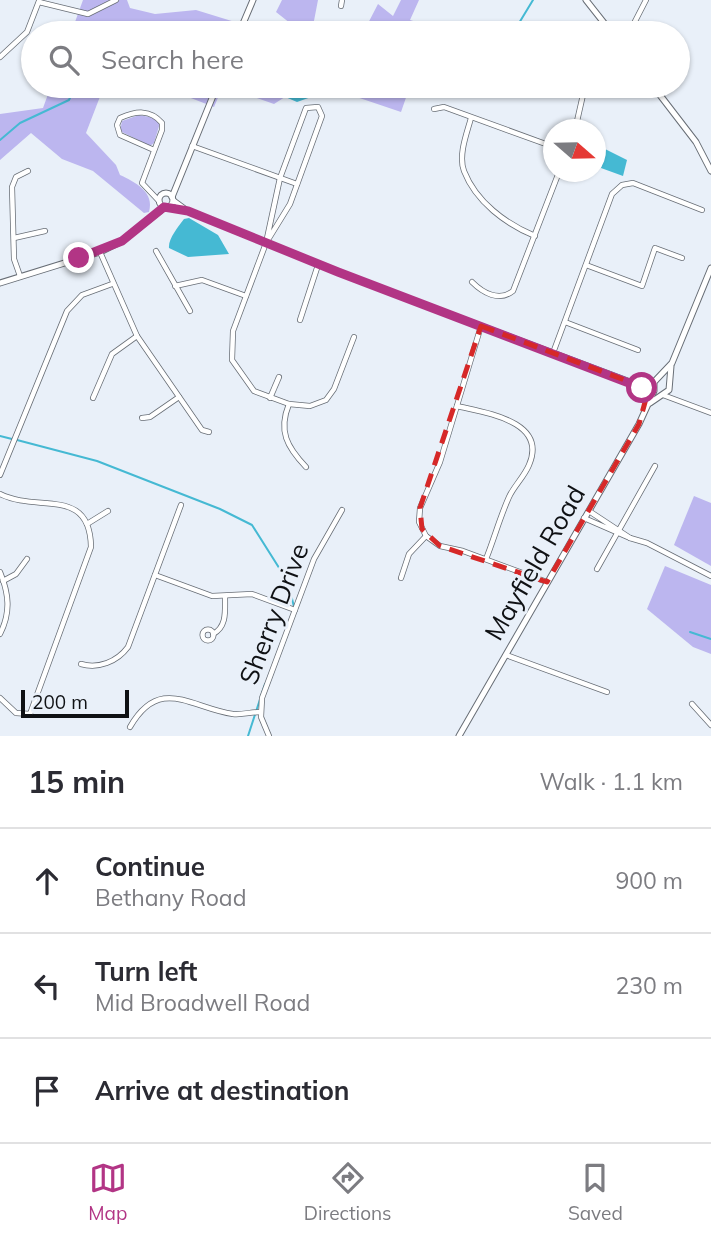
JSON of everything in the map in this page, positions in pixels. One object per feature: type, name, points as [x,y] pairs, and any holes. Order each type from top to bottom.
[{"type":"street","points":[[31,21],[39,1],[88,14],[116,0]]},
{"type":"street","points":[[244,21],[253,0]]},
{"type":"street","points":[[586,0],[603,21]]},
{"type":"street","points":[[635,21],[646,0]]},
{"type":"street","points":[[0,57],[21,38]]},
{"type":"street","points":[[172,199],[177,179],[212,98]]},
{"type":"street","points":[[578,119],[582,98]]},
{"type":"street","points":[[662,98],[696,142],[711,171]]},
{"type":"street","points":[[266,243],[284,217],[297,184],[322,116],[318,107],[306,108],[280,178],[266,243],[232,336],[232,359],[248,386],[270,398],[289,404],[310,406],[326,400],[334,389],[355,337]]},
{"type":"street","points":[[434,109],[444,107],[543,143]]},
{"type":"street","points":[[154,150],[120,135],[117,125],[120,118],[143,112],[160,119],[162,130],[142,183],[163,201],[318,265],[711,413]]},
{"type":"street","points":[[471,118],[463,155],[464,170],[505,222],[535,236]]},
{"type":"street","points":[[191,146],[297,184]]},
{"type":"street","points":[[20,276],[14,260],[13,182],[28,171]]},
{"type":"street","points":[[0,283],[100,251],[122,241],[152,217],[177,179]]},
{"type":"street","points":[[472,282],[480,290],[497,297],[509,295],[516,286],[555,182]]},
{"type":"street","points":[[553,354],[612,194],[622,185],[633,183],[702,210]]},
{"type":"street","points":[[163,201],[172,199]]},
{"type":"street","points":[[163,201],[172,199],[188,211]]},
{"type":"street","points":[[13,238],[45,231]]},
{"type":"street","points":[[586,265],[642,286],[655,248],[682,258]]},
{"type":"street","points":[[100,251],[137,336],[202,429],[209,432]]},
{"type":"street","points":[[156,251],[190,311]]},
{"type":"street","points":[[300,320],[318,265]]},
{"type":"street","points":[[657,393],[668,384],[671,363],[711,268]]},
{"type":"street","points":[[175,286],[202,280],[246,296]]},
{"type":"street","points":[[0,475],[67,311],[82,295],[113,284]]},
{"type":"street","points":[[565,322],[638,350]]},
{"type":"street","points":[[481,327],[467,364],[440,462],[419,508],[419,522],[426,536],[440,546],[486,559],[547,582]]},
{"type":"street","points":[[93,398],[112,354],[137,336]]},
{"type":"street","points":[[640,386],[657,380],[671,363]]},
{"type":"street","points":[[270,398],[279,377]]},
{"type":"street","points":[[657,380],[668,384],[680,401]]},
{"type":"street","points":[[657,380],[657,393]]},
{"type":"street","points":[[640,386],[648,402]]},
{"type":"street","name":"Mayfield Road","points":[[646,410],[648,402],[657,393]]},
{"type":"street","name":"Mayfield Road","points":[[459,736],[657,393]]},
{"type":"street","points":[[142,418],[150,417],[179,397]]},
{"type":"street","points":[[289,404],[284,418],[284,434],[291,451],[306,467]]},
{"type":"street","points":[[457,406],[515,422],[526,432],[532,445],[530,464],[509,497],[486,559]]},
{"type":"street","points":[[597,569],[655,466]]},
{"type":"street","points":[[0,494],[15,502],[66,505],[77,511],[87,524],[91,547],[87,565],[30,714],[16,713],[0,698]]},
{"type":"street","points":[[80,664],[101,665],[125,652],[181,505]]},
{"type":"street","name":"Sherry Drive","points":[[269,736],[260,712],[262,698],[317,551],[342,510]]},
{"type":"street","points":[[588,510],[630,538]]},
{"type":"street","points":[[87,524],[108,511]]},
{"type":"street","points":[[584,518],[617,535],[647,543],[711,576]]},
{"type":"street","points":[[401,578],[410,554],[426,536]]},
{"type":"street","points":[[4,581],[16,574],[27,559]]},
{"type":"street","points":[[0,572],[9,610],[0,634]]},
{"type":"street","points":[[155,575],[225,597],[252,594],[295,610]]},
{"type":"street","points":[[216,633],[225,619],[225,597]]},
{"type":"street","points":[[505,655],[607,692]]},
{"type":"street","points":[[130,727],[149,704],[170,697],[187,699],[232,714],[260,712]]},
{"type":"street","points":[[692,704],[711,725]]},
{"type":"highlighted area","points":[[481,326],[638,385],[647,395],[639,424],[547,582],[440,546],[422,529],[420,508]]},
{"type":"shaded area","points":[[83,0],[127,0],[130,8],[155,14],[196,10],[232,21],[75,21]]},
{"type":"shaded area","points":[[282,0],[318,0],[314,21],[287,21],[276,12]]},
{"type":"shaded area","points":[[401,0],[419,0],[410,20],[413,21],[369,21],[378,4],[393,16]]},
{"type":"shaded area","points":[[47,98],[99,98],[86,133],[116,165],[120,175],[146,193],[149,212],[144,213],[93,171],[62,159],[31,133],[0,160],[0,114],[43,108]]},
{"type":"shaded area","points":[[191,98],[218,98],[214,107]]},
{"type":"shaded area","points":[[257,98],[283,98],[274,104]]},
{"type":"shaded area","points":[[360,98],[406,98],[401,112]]},
{"type":"shaded area","points":[[139,115],[155,118],[160,123],[154,143],[150,146],[120,131],[122,121]]},
{"type":"shaded area","points":[[694,496],[711,503],[711,566],[674,545]]},
{"type":"shaded area","points":[[665,566],[711,585],[711,654],[693,647],[647,609]]},
{"type":"water","points":[[288,98],[308,98],[297,102]]},
{"type":"water","points":[[606,150],[627,160],[623,176],[606,170]]},
{"type":"water","points":[[189,218],[218,235],[229,254],[188,257],[169,248],[176,229],[184,219]]},
{"type":"waterway","points":[[520,21],[533,0]]},
{"type":"waterway","points":[[0,140],[20,123],[70,98]]},
{"type":"waterway","points":[[0,436],[12,439]]},
{"type":"waterway","points":[[17,440],[97,461],[220,509],[252,525],[288,582],[294,607]]},
{"type":"waterway","points":[[690,632],[711,639]]},
{"type":"waterway","points":[[248,736],[265,684]]},
{"type":"route","points":[[79,258],[122,241],[164,207],[169,206],[188,211],[307,260],[642,388]]}]
